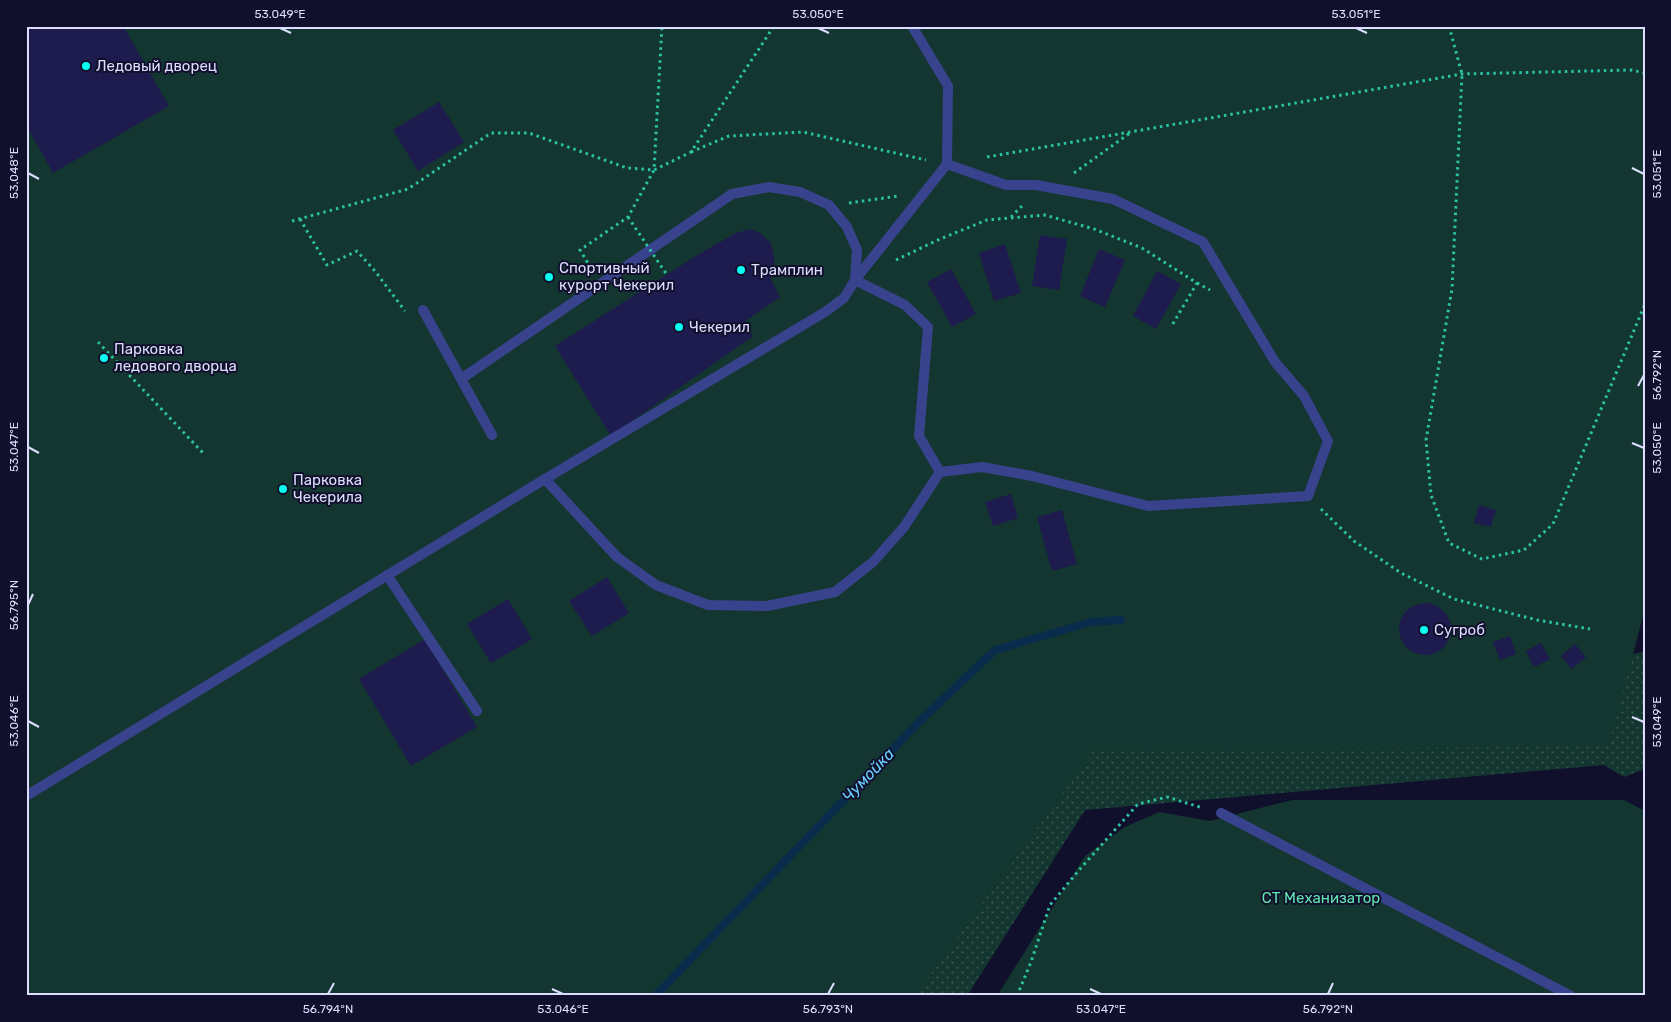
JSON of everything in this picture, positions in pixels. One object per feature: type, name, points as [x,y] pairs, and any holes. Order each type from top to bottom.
[{"type":"street","points":[[26,796],[545,479],[825,312],[844,298],[855,280],[948,164],[948,86],[912,26]]},
{"type":"street","points":[[940,472],[982,468],[1032,476],[1148,506],[1308,496],[1328,441],[1304,396],[1276,362],[1203,242],[1114,199],[1036,185],[1006,185],[948,164]]},
{"type":"street","points":[[461,379],[732,194],[769,187],[800,192],[829,205],[848,227],[858,250],[855,280]]},
{"type":"street","points":[[855,280],[905,305],[928,328],[919,436],[940,472]]},
{"type":"street","points":[[423,310],[492,435]]},
{"type":"street","points":[[545,479],[617,557],[656,585],[708,605],[767,606],[836,592],[874,562],[904,527],[940,472]]},
{"type":"street","points":[[387,575],[477,711]]},
{"type":"street","points":[[1221,813],[1571,996]]},
{"type":"path","points":[[580,250],[628,217],[654,170],[662,26]]},
{"type":"path","points":[[691,152],[774,26]]},
{"type":"path","points":[[1449,26],[1462,74],[1452,288],[1426,440],[1431,495],[1449,543],[1482,559],[1524,550],[1553,524],[1645,304]]},
{"type":"path","points":[[986,157],[1462,74],[1631,70],[1645,73]]},
{"type":"path","points":[[292,221],[408,189],[491,133],[530,133],[627,168],[654,170],[729,136],[803,132],[948,164]]},
{"type":"path","points":[[829,205],[898,196]]},
{"type":"path","points":[[889,264],[940,239],[987,220],[1045,215],[1094,229],[1142,248],[1197,284],[1171,327]]},
{"type":"path","points":[[628,217],[667,275]]},
{"type":"path","points":[[300,219],[327,265],[357,250],[410,318]]},
{"type":"path","points":[[98,342],[204,454]]},
{"type":"path","points":[[1308,496],[1354,541],[1401,573],[1454,599],[1537,620],[1590,629]]},
{"type":"path","points":[[1017,996],[1031,962],[1050,905],[1138,804],[1167,797],[1221,813]]},
{"type":"green space","name":"Спортивный курорт Чекерил","points":[[26,26],[1645,26],[1645,608],[1609,746],[1093,751],[915,996],[26,996]]},
{"type":"green space","points":[[1645,652],[1645,769],[1624,777],[1604,765],[1085,810],[967,996],[739,996],[999,755]]},
{"type":"green space","name":"СТ Механизатор","points":[[1292,800],[1624,800],[1645,811],[1645,996],[997,996],[1085,856],[1125,827],[1159,812],[1210,821]]},
{"type":"building","name":"Ледовый дворец","points":[[26,26],[123,26],[169,106],[53,173],[26,125]]},
{"type":"building","points":[[439,102],[464,142],[418,171],[393,130]]},
{"type":"building","name":"Чекерил","points":[[750,229],[760,233],[771,243],[775,262],[770,278],[780,297],[744,322],[753,336],[611,436],[555,346],[699,254],[736,233]]},
{"type":"building","points":[[1040,235],[1067,239],[1059,290],[1032,286]]},
{"type":"building","points":[[1005,244],[1021,293],[994,301],[979,253]]},
{"type":"building","points":[[1099,249],[1125,260],[1105,307],[1080,296]]},
{"type":"building","points":[[951,269],[976,314],[952,327],[927,282]]},
{"type":"building","points":[[1157,271],[1181,284],[1156,329],[1133,316]]},
{"type":"building","points":[[1011,494],[1018,518],[993,526],[985,502]]},
{"type":"building","points":[[1479,505],[1496,510],[1491,527],[1474,523]]},
{"type":"building","points":[[1062,510],[1077,564],[1052,571],[1037,517]]},
{"type":"building","points":[[607,577],[629,613],[592,636],[569,601]]},
{"type":"building","points":[[508,599],[532,639],[491,663],[467,624]]},
{"type":"building","points":[[1420,603],[1430,603],[1444,610],[1451,624],[1451,634],[1444,648],[1430,655],[1420,655],[1410,651],[1403,644],[1399,634],[1399,624],[1403,614],[1410,607]]},
{"type":"building","points":[[1510,636],[1516,654],[1500,660],[1493,642]]},
{"type":"building","points":[[425,639],[477,727],[411,766],[359,679]]},
{"type":"building","points":[[1541,643],[1550,659],[1534,667],[1526,651]]},
{"type":"building","points":[[1575,644],[1586,657],[1572,669],[1561,656]]},
{"type":"waterway","name":"Чумойка","points":[[655,996],[919,722],[995,650],[1091,622],[1121,620]]},
{"type":"place","name":"Ледовый дворец","points":[[86,66]]},
{"type":"place","name":"Трамплин","points":[[741,270]]},
{"type":"place","name":"Спортивный курорт Чекерил","points":[[549,277]]},
{"type":"place","name":"Чекерил","points":[[679,327]]},
{"type":"place","name":"Парковка ледового дворца","points":[[104,358]]},
{"type":"place","name":"Парковка Чекерила","points":[[283,489]]},
{"type":"place","name":"Сугроб","points":[[1424,630]]}]
